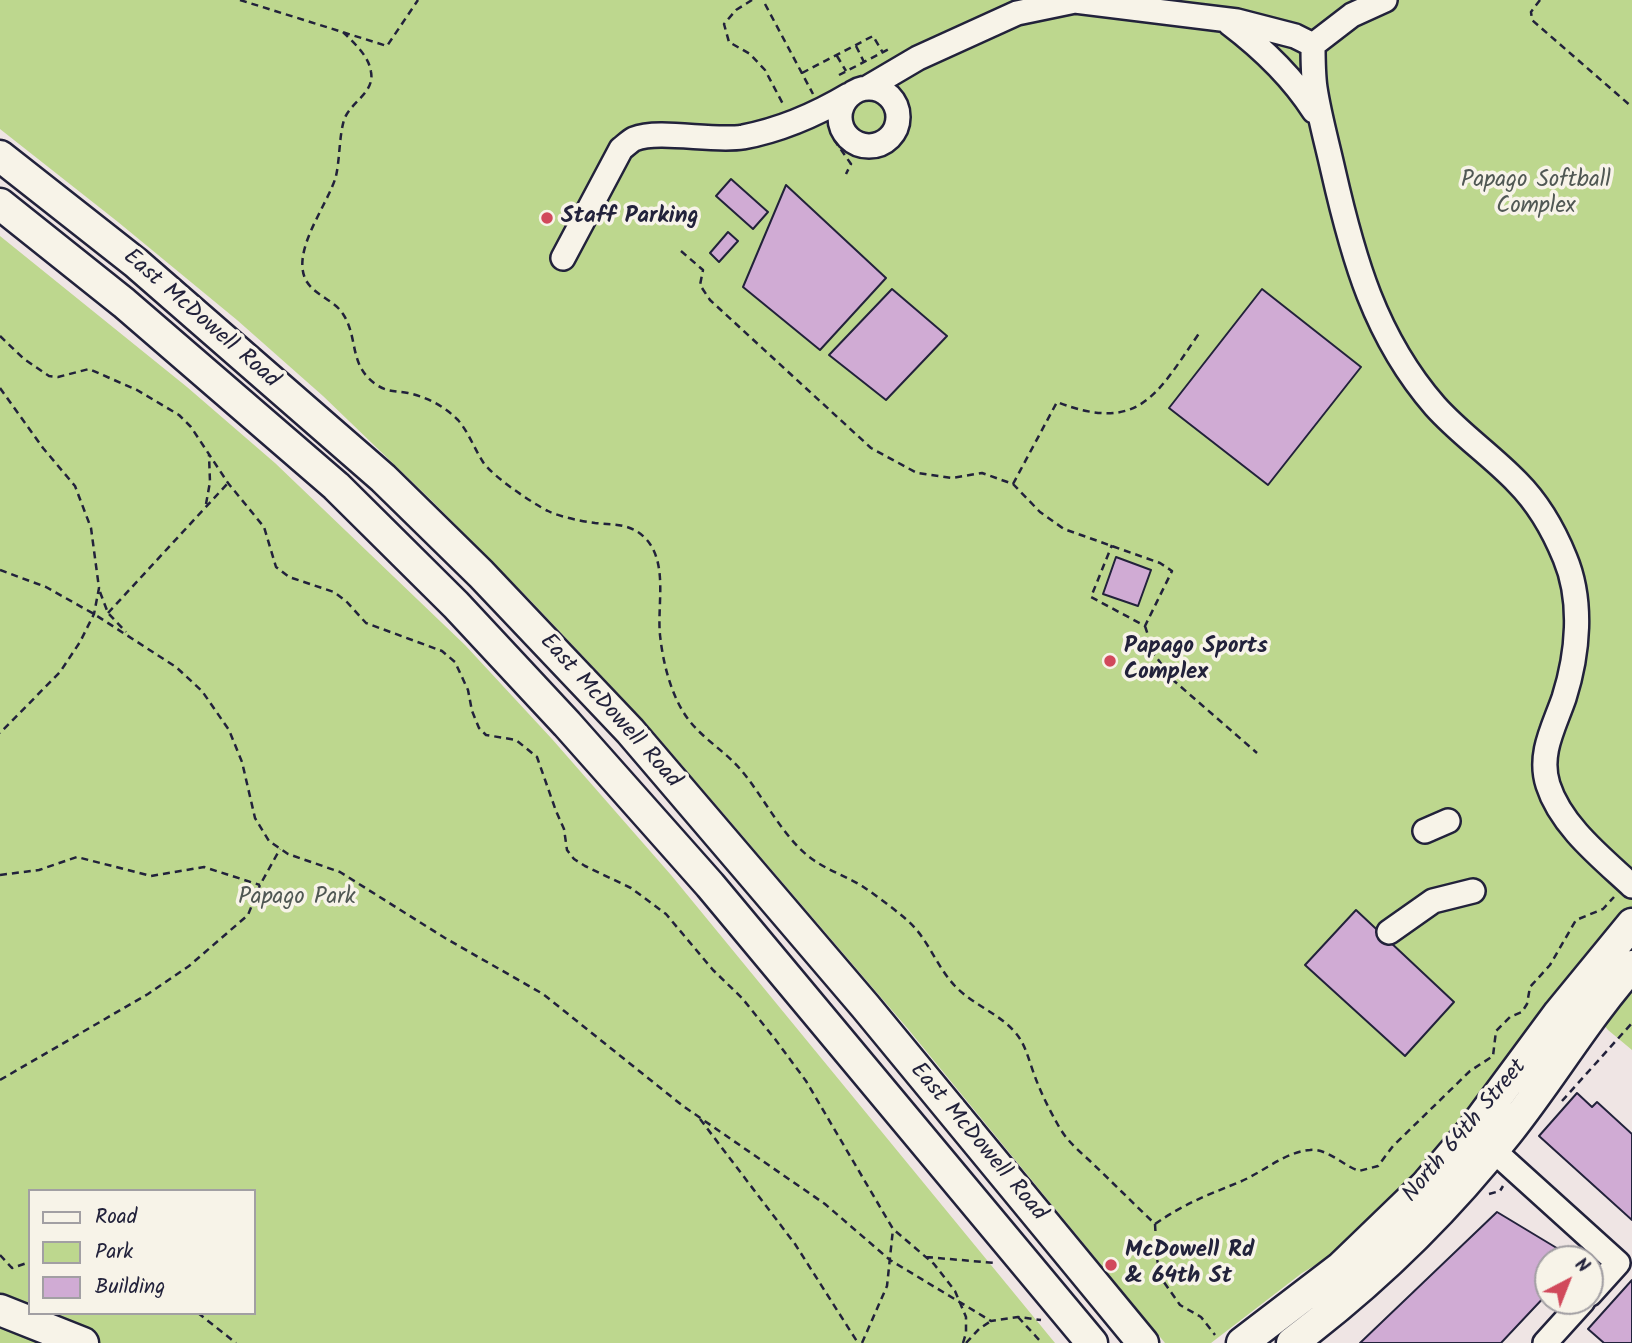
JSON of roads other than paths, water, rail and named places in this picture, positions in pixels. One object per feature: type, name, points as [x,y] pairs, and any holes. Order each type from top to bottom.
[{"type":"main road","name":"East McDowell Road","points":[[0,156],[136,263],[383,478],[481,574],[630,731],[856,996],[1143,1343]]},
{"type":"main road","name":"East McDowell Road","points":[[0,204],[124,303],[337,486],[456,605],[567,723],[710,885],[1091,1343]]},
{"type":"main road","name":"North 64th Street","points":[[1292,1343],[1376,1275],[1430,1222],[1566,1005],[1632,924]]},
{"type":"main road","name":"North 64th Street","points":[[1228,1339],[1350,1259],[1418,1193],[1482,1141],[1509,1131],[1589,1018],[1632,966]]},
{"type":"main road","points":[[0,1310],[83,1343]]},
{"type":"lane","points":[[1313,45],[1352,15],[1385,0]]},
{"type":"lane","points":[[563,258],[621,149],[633,139],[652,136],[741,137],[788,124],[830,106],[852,86],[1017,13],[1056,2],[1075,1],[1185,6],[1224,19],[1295,36],[1313,45]]},
{"type":"lane","points":[[1224,19],[1260,47],[1298,86],[1323,125]]},
{"type":"lane","points":[[1313,45],[1314,86],[1352,252],[1374,311],[1414,379],[1457,429],[1518,483],[1549,526],[1566,559],[1576,611],[1575,652],[1564,696],[1547,742],[1548,787],[1571,825],[1625,889]]},
{"type":"lane","points":[[1425,831],[1448,821]]},
{"type":"lane","points":[[1389,932],[1433,901],[1474,891]]},
{"type":"lane","points":[[1482,1141],[1625,1269],[1604,1284]]},
{"type":"lane","points":[[1545,1343],[1570,1315]]},
{"type":"place","name":"Staff Parking","points":[[547,218]]},
{"type":"place","name":"Papago Sports Complex","points":[[1110,661]]},
{"type":"place","name":"McDowell Rd & 64th St","points":[[1111,1265]]},
{"type":"park label","name":"Papago Softball Complex","points":[[1536,195]]},
{"type":"park label","name":"Papago Park","points":[[297,899]]}]
